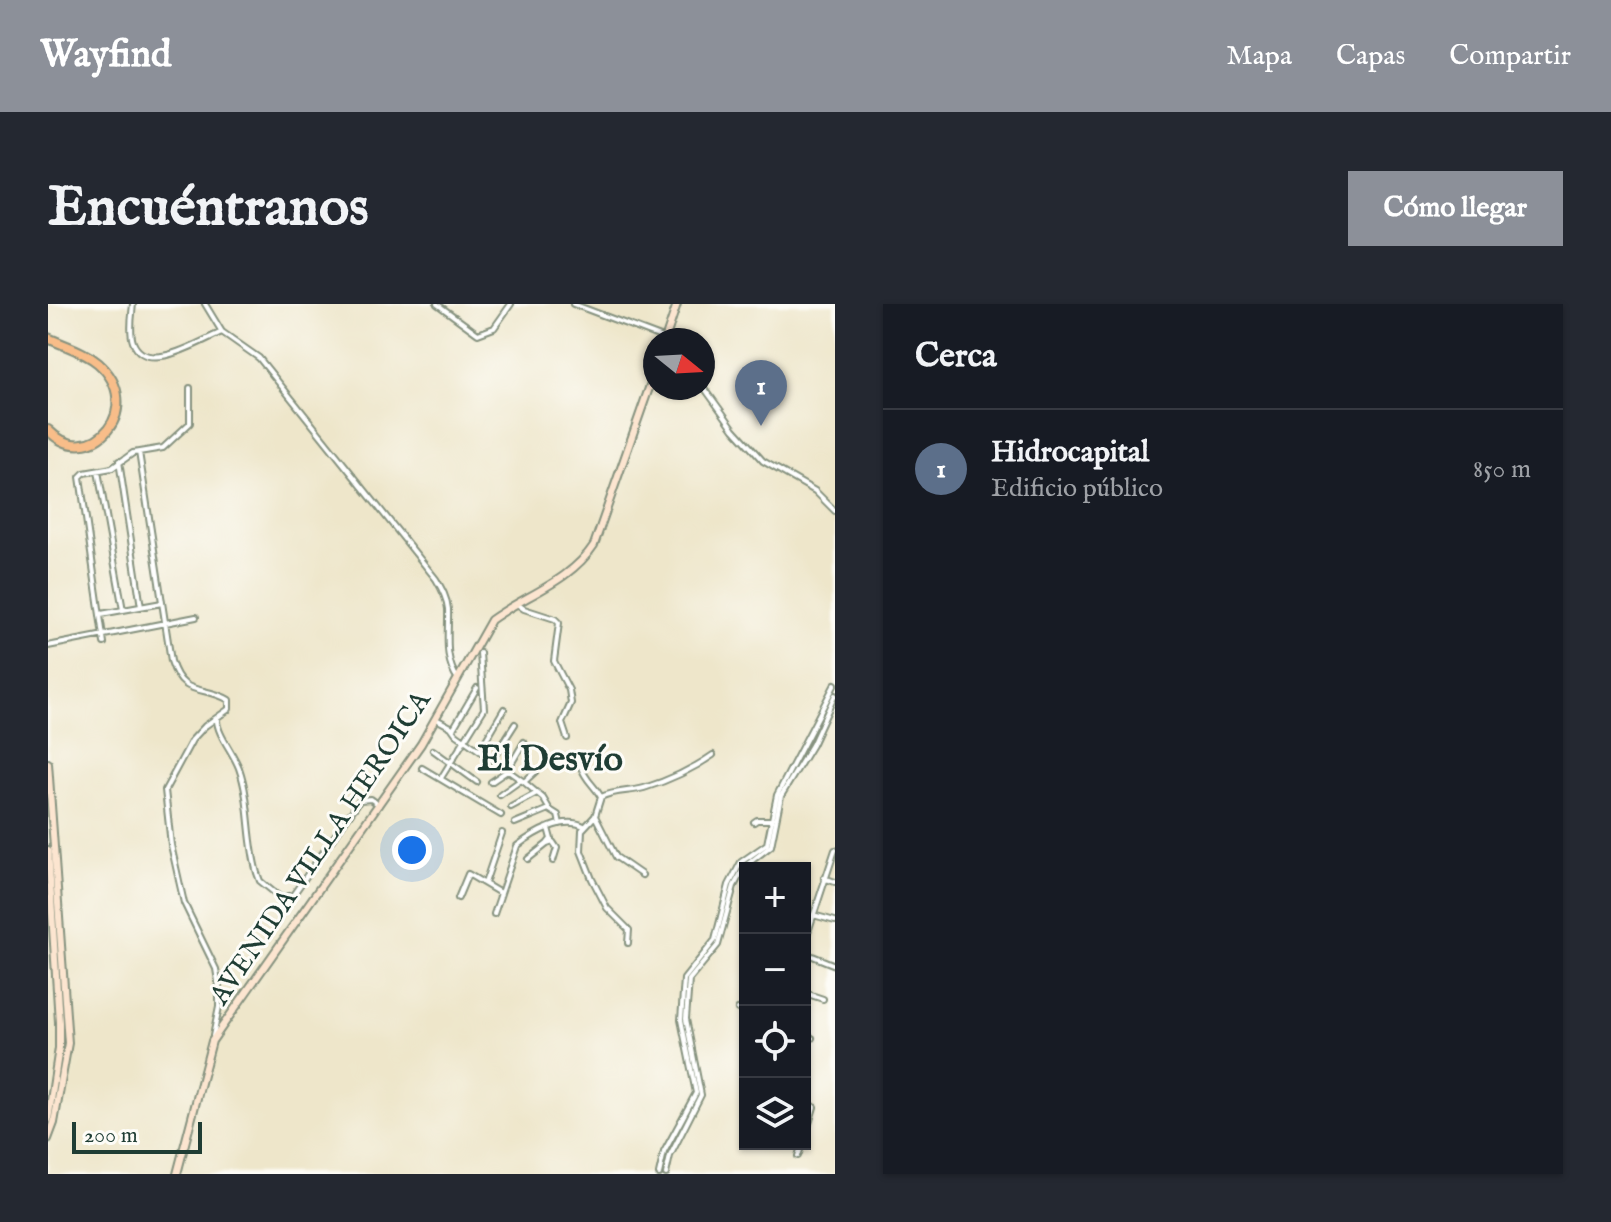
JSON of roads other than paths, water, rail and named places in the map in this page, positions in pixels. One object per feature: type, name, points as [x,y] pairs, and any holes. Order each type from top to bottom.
[{"type":"highway","points":[[48,430],[64,442],[78,445],[92,441],[107,433],[119,406],[117,389],[101,366],[85,354],[51,339]]},
{"type":"main road","points":[[669,328],[677,304]]},
{"type":"main road","name":"AVENIDA VILLA HEROICA","points":[[177,1174],[212,1041],[436,719],[491,620],[563,577],[594,545],[645,400]]},
{"type":"main road","points":[[48,763],[68,1043],[54,1123],[48,1139]]},
{"type":"main road","points":[[48,850],[59,1035],[48,1120]]},
{"type":"street","points":[[133,304],[133,342],[141,352],[152,358],[165,357],[222,332]]},
{"type":"street","points":[[205,304],[222,332],[259,358],[436,579],[448,608],[447,641],[451,666],[458,679]]},
{"type":"street","points":[[437,304],[478,334],[494,328],[511,304]]},
{"type":"street","points":[[573,304],[643,332]]},
{"type":"street","points":[[587,310],[591,304]]},
{"type":"street","points":[[104,643],[80,477],[84,473],[112,468],[119,461],[139,452],[167,445],[190,423],[190,388]]},
{"type":"street","points":[[713,400],[763,461],[815,491],[835,511]]},
{"type":"street","points":[[139,452],[175,676],[184,686],[229,700],[229,709],[192,740],[165,790],[171,845],[184,903],[216,969],[219,1007],[212,1041]]},
{"type":"street","points":[[119,461],[141,607]]},
{"type":"street","points":[[98,471],[123,610]]},
{"type":"street","points":[[100,614],[162,603]]},
{"type":"street","points":[[517,604],[557,620],[559,626],[554,661],[570,693],[570,706],[562,723],[567,738]]},
{"type":"street","points":[[48,646],[196,617]]},
{"type":"street","points":[[441,778],[484,709],[480,653]]},
{"type":"street","points":[[659,1174],[664,1152],[696,1093],[681,1020],[684,979],[715,940],[729,885],[741,862],[767,844],[777,795],[835,684]]},
{"type":"street","points":[[453,729],[477,688]]},
{"type":"street","points":[[666,1174],[670,1156],[701,1095],[686,1019],[689,980],[718,945],[734,886],[745,866],[771,846],[781,796],[812,745],[835,695]]},
{"type":"street","points":[[480,750],[504,709]]},
{"type":"street","points":[[217,718],[216,727],[233,753],[245,789],[257,873],[260,881],[281,898],[293,895],[360,800],[371,799],[379,805]]},
{"type":"street","points":[[436,719],[537,793],[558,815],[560,824]]},
{"type":"street","points":[[492,760],[515,724]]},
{"type":"street","points":[[491,782],[507,771],[524,742]]},
{"type":"street","points":[[433,750],[477,782]]},
{"type":"street","points":[[601,797],[644,788],[699,765],[713,755]]},
{"type":"street","points":[[580,765],[586,780],[601,797],[595,816],[584,826],[580,843],[585,863],[607,908],[629,930],[628,943]]},
{"type":"street","points":[[422,768],[501,815]]},
{"type":"street","points":[[500,795],[536,771]]},
{"type":"street","points":[[511,807],[537,793]]},
{"type":"street","points":[[515,823],[549,809]]},
{"type":"street","points":[[595,816],[616,857],[642,875]]},
{"type":"street","points":[[754,822],[771,820]]},
{"type":"street","points":[[494,914],[517,846],[560,824],[573,821],[584,826]]},
{"type":"street","points":[[528,859],[551,839],[548,828]]},
{"type":"street","points":[[485,883],[502,833]]},
{"type":"street","points":[[547,844],[553,842],[557,848],[553,861]]},
{"type":"street","points":[[807,934],[835,850]]},
{"type":"street","points":[[458,898],[468,874],[500,893]]},
{"type":"street","points":[[824,878],[835,882]]},
{"type":"street","points":[[813,915],[835,921]]},
{"type":"street","points":[[811,955],[835,965]]},
{"type":"street","points":[[811,995],[823,999]]},
{"type":"street","points":[[798,1156],[800,1150]]},
{"type":"place","name":"Hidrocapital","points":[[761,426]]},
{"type":"district","name":"El Desvío","points":[[550,757]]}]
